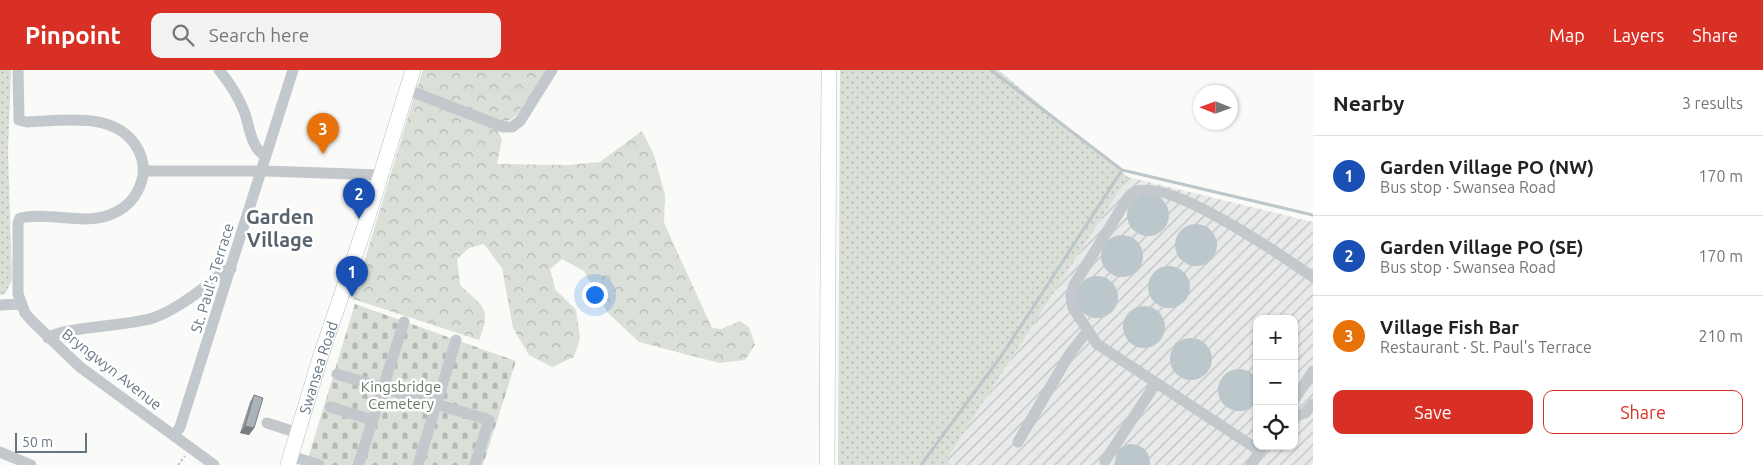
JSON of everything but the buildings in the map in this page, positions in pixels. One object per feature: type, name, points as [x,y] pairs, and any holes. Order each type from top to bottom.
[{"type":"main road","name":"Swansea Road","points":[[290,461],[321,355],[413,70]]},
{"type":"main road","points":[[828,465],[830,70]]},
{"type":"street","points":[[18,70],[19,120],[27,122],[90,121],[112,126],[124,132],[135,144],[141,158],[143,171],[261,171],[380,175]]},
{"type":"street","points":[[219,70],[234,91],[244,110],[256,149],[265,156]]},
{"type":"street","name":"St. Paul's Terrace","points":[[174,436],[180,428],[293,70]]},
{"type":"street","points":[[408,90],[452,109],[503,126],[512,127],[520,121],[552,70]]},
{"type":"street","name":"Bryngwyn Avenue","points":[[143,171],[136,195],[128,205],[108,216],[20,218],[17,284],[21,304],[32,321],[80,367],[214,465]]},
{"type":"street","points":[[1253,443],[1097,344],[1073,308],[1071,296],[1074,284],[1129,196],[1138,189],[1159,191],[1230,222],[1313,277]]},
{"type":"street","points":[[48,338],[59,331],[116,326],[154,318],[180,304],[210,283],[224,270],[231,269]]},
{"type":"street","points":[[0,305],[21,304]]},
{"type":"street","points":[[359,464],[404,322]]},
{"type":"street","points":[[1018,442],[1069,356],[1088,330]]},
{"type":"street","points":[[418,465],[456,340]]},
{"type":"street","points":[[1298,394],[1312,373]]},
{"type":"street","points":[[337,374],[489,420],[475,465]]},
{"type":"street","points":[[1105,461],[1156,383]]},
{"type":"street","points":[[1298,415],[1306,414],[1313,404]]},
{"type":"street","points":[[330,407],[372,420]]},
{"type":"street","points":[[267,423],[298,433]]},
{"type":"street","points":[[1251,465],[1261,450]]},
{"type":"street","points":[[0,452],[31,465]]},
{"type":"street","points":[[290,461],[319,465]]},
{"type":"shaded area","points":[[1128,177],[1313,222],[1313,465],[951,465],[946,460]]},
{"type":"shaded area","points":[[1144,194],[1152,194],[1163,200],[1169,215],[1163,230],[1152,236],[1144,236],[1133,230],[1127,219],[1127,211],[1133,200]]},
{"type":"shaded area","points":[[1200,224],[1208,227],[1214,233],[1217,245],[1214,257],[1208,263],[1192,266],[1184,263],[1178,257],[1175,241],[1178,233],[1184,227]]},
{"type":"shaded area","points":[[1126,235],[1134,238],[1140,244],[1143,256],[1140,268],[1134,274],[1118,277],[1110,274],[1104,268],[1101,252],[1104,244],[1110,238]]},
{"type":"shaded area","points":[[1173,266],[1181,269],[1187,275],[1190,287],[1187,299],[1181,305],[1165,308],[1157,305],[1151,299],[1148,283],[1151,275],[1157,269]]},
{"type":"shaded area","points":[[1101,276],[1109,279],[1115,285],[1118,297],[1115,309],[1109,315],[1093,318],[1085,315],[1079,309],[1076,293],[1079,285],[1085,279]]},
{"type":"shaded area","points":[[1148,306],[1156,309],[1162,315],[1165,327],[1162,339],[1156,345],[1140,348],[1132,345],[1126,339],[1123,323],[1126,315],[1132,309]]},
{"type":"shaded area","points":[[1195,338],[1203,341],[1209,347],[1212,359],[1209,371],[1203,377],[1187,380],[1179,377],[1173,371],[1170,355],[1173,347],[1179,341]]},
{"type":"shaded area","points":[[1239,369],[1253,376],[1253,404],[1247,409],[1239,411],[1231,409],[1220,398],[1218,390],[1220,382],[1231,371]]},
{"type":"shaded area","points":[[1129,444],[1138,445],[1145,450],[1149,456],[1150,465],[1114,465],[1118,450]]},
{"type":"green space","points":[[0,70],[11,70],[8,152],[12,280],[5,294],[0,295]]},
{"type":"green space","points":[[423,70],[546,70],[516,116],[503,124],[416,91]]},
{"type":"green space","points":[[840,70],[998,70],[1128,177],[946,460],[951,465],[838,465]]},
{"type":"green space","points":[[414,97],[498,131],[502,140],[497,164],[568,165],[600,162],[642,131],[654,155],[665,195],[664,223],[712,328],[721,329],[740,321],[749,327],[755,345],[745,360],[719,363],[639,342],[608,313],[584,271],[562,259],[550,269],[555,289],[576,310],[580,338],[574,357],[552,367],[529,355],[513,328],[502,268],[484,244],[469,248],[457,259],[460,285],[480,303],[485,314],[485,321],[479,340],[353,299]]},
{"type":"green space","name":"Kingsbridge Cemetery","points":[[355,304],[516,361],[483,465],[306,465]]},
{"type":"waterway","points":[[991,70],[1122,170],[1313,215]]},
{"type":"waterway","points":[[921,465],[1002,355],[1122,170]]},
{"type":"place","name":"Village Fish Bar","points":[[323,154]]},
{"type":"place","name":"Garden Village PO (SE)","points":[[359,219]]},
{"type":"place","name":"Garden Village PO (NW)","points":[[352,297]]},
{"type":"district","name":"Garden Village","points":[[280,228]]}]
